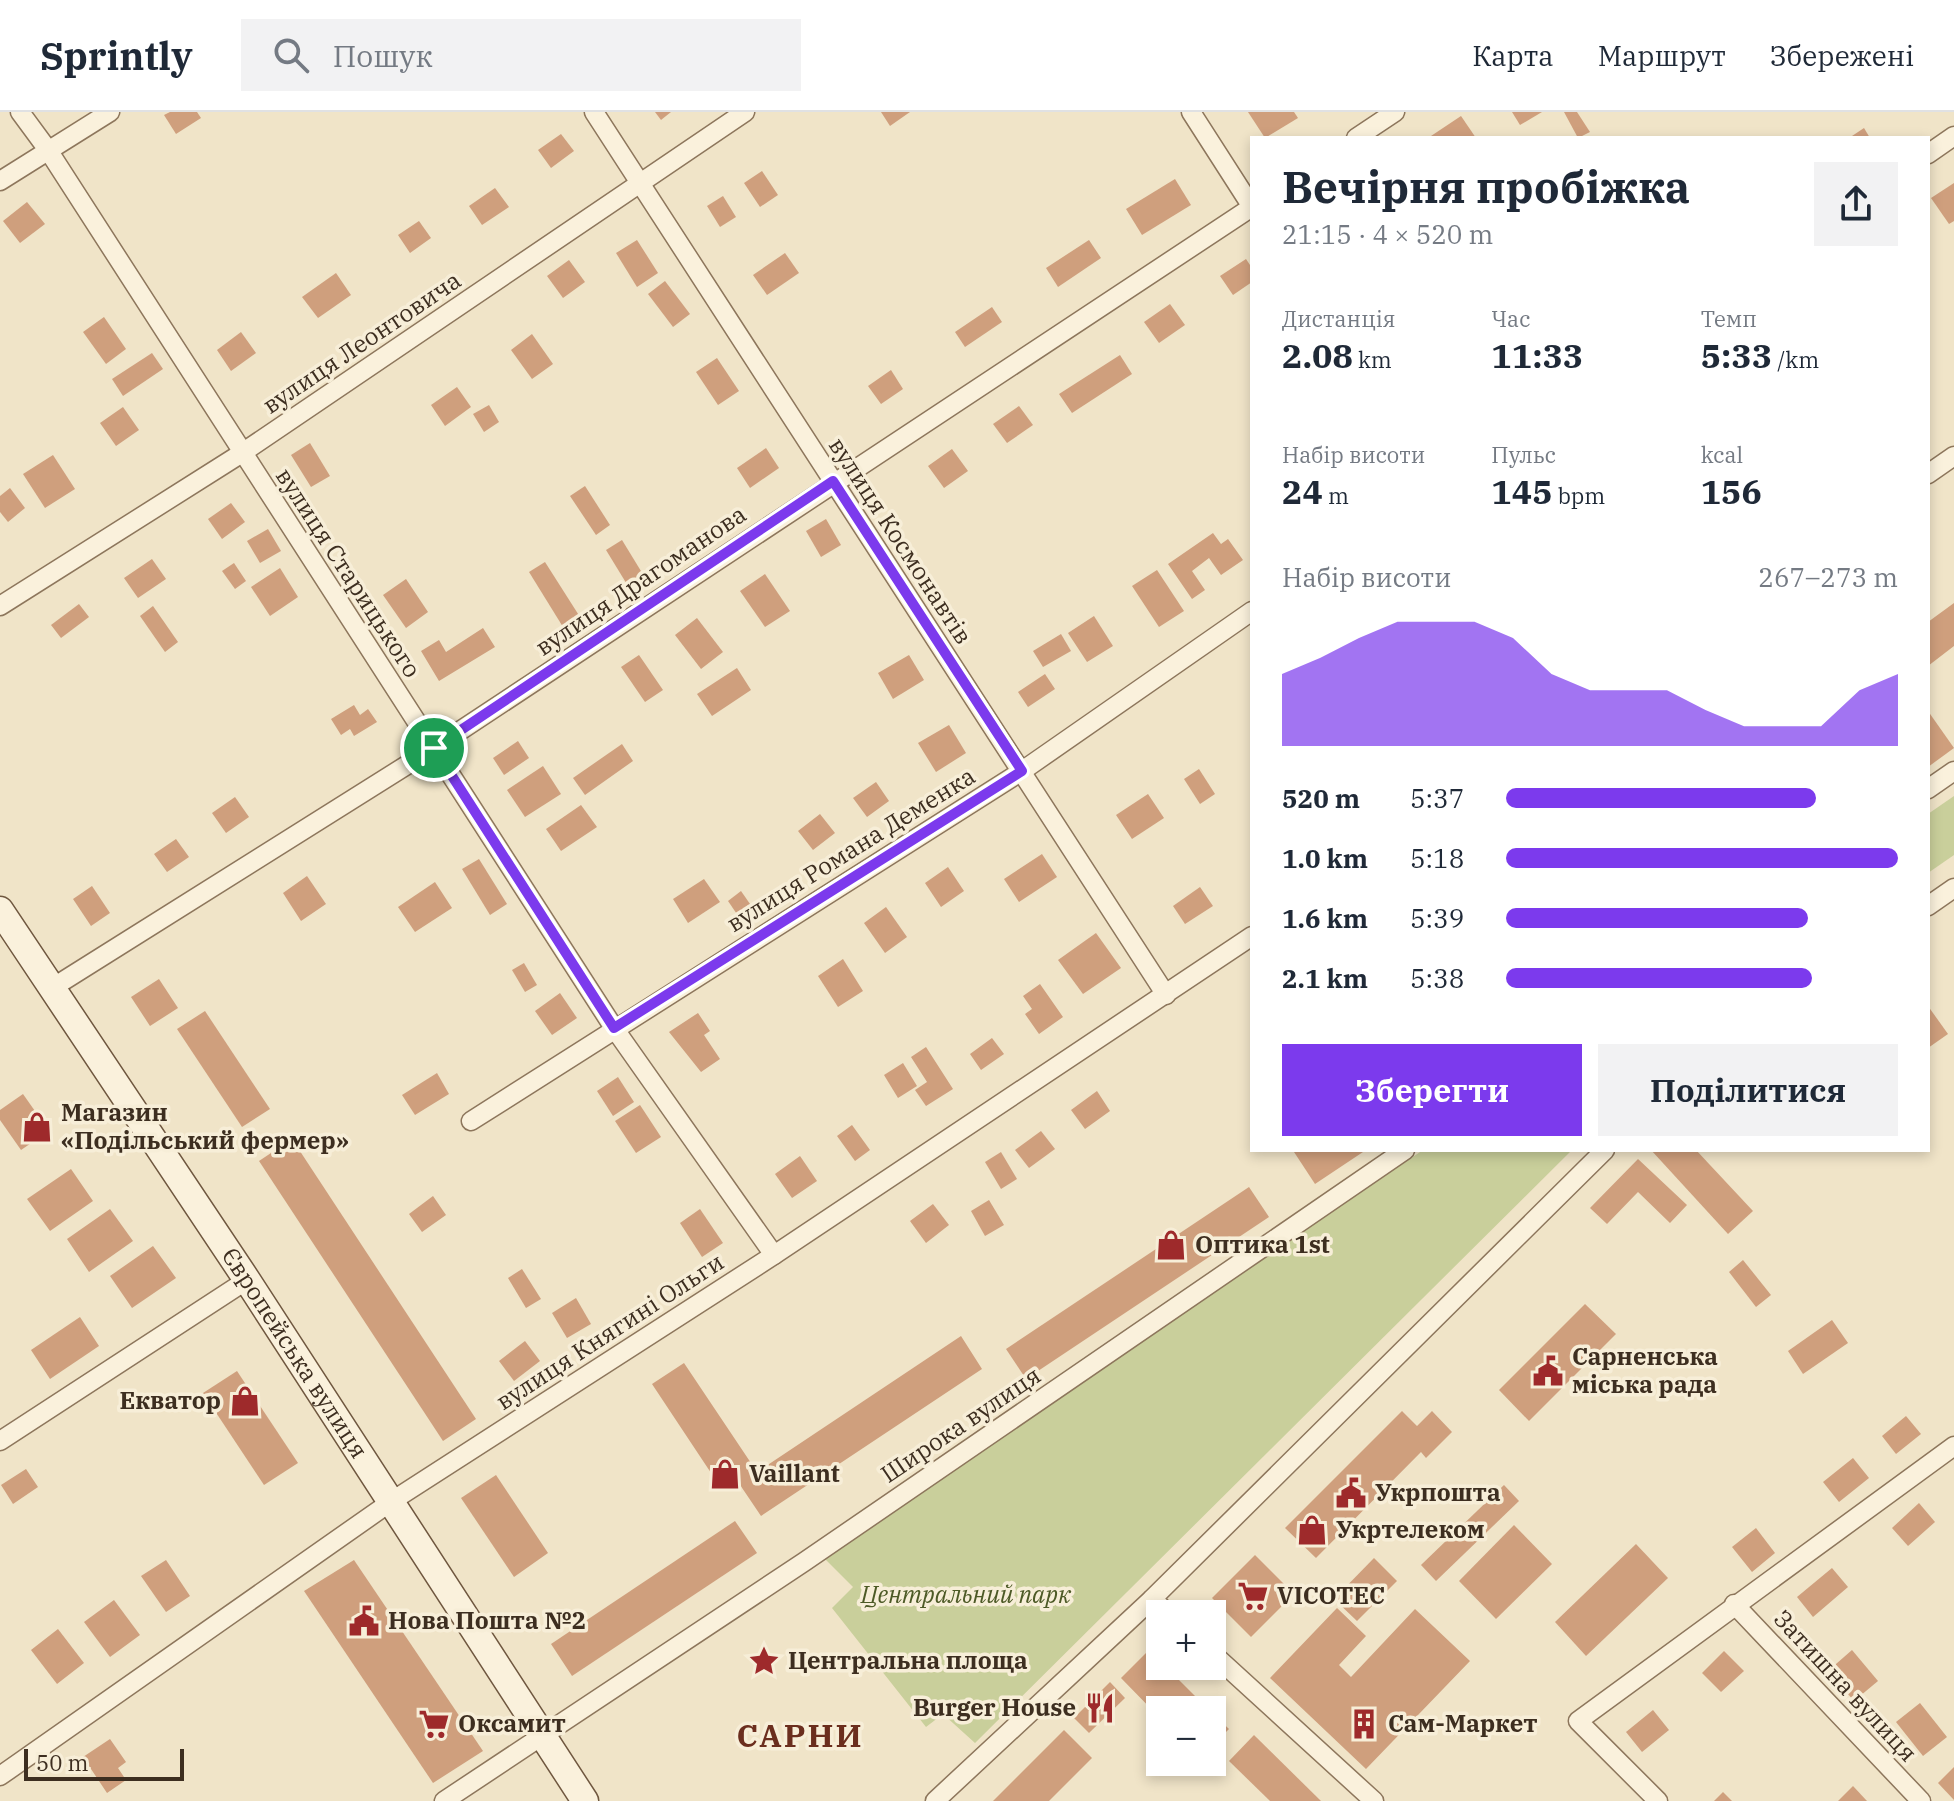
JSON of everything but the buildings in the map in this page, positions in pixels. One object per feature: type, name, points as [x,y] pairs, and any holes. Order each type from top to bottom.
[{"type":"main road","name":"Європейська вулиця","points":[[0,910],[247,1280],[585,1801]]},
{"type":"street","name":"вулиця Старицького","points":[[20,112],[48,150],[614,1028],[774,1255]]},
{"type":"street","points":[[0,181],[110,112]]},
{"type":"street","name":"вулиця Космонавтів","points":[[594,112],[1166,995]]},
{"type":"street","name":"вулиця Леонтовича","points":[[0,606],[242,453],[745,112]]},
{"type":"street","points":[[1191,112],[1250,204]]},
{"type":"street","points":[[1359,136],[1395,112]]},
{"type":"street","points":[[1930,153],[1954,136]]},
{"type":"street","name":"вулиця Драгоманова","points":[[52,988],[434,748],[833,481],[1250,208]]},
{"type":"street","points":[[1930,473],[1954,456]]},
{"type":"street","name":"вулиця Романа Деменка","points":[[471,1121],[1022,771],[1250,612]]},
{"type":"street","points":[[1930,788],[1954,771]]},
{"type":"street","points":[[1930,905],[1954,888]]},
{"type":"street","name":"вулиця Княгині Ольги","points":[[0,1776],[392,1501],[774,1255],[1250,937]]},
{"type":"street","name":"Широка вулиця","points":[[444,1801],[816,1554],[1402,1152]]},
{"type":"street","points":[[935,1801],[1152,1599],[1603,1152]]},
{"type":"street","points":[[0,1441],[247,1280]]},
{"type":"street","points":[[1658,1801],[1578,1721],[1954,1446]]},
{"type":"street","name":"Затишна вулиця","points":[[1734,1604],[1921,1801]]},
{"type":"street","points":[[1226,1666],[1374,1801]]},
{"type":"green space","points":[[1954,796],[1954,855],[1930,872],[1930,813]]},
{"type":"green space","name":"Центральний парк","points":[[1420,1152],[1570,1152],[975,1743],[943,1714],[926,1727],[832,1608],[853,1587],[823,1557]]},
{"type":"place","name":"Магазин «Подільський фермер»","points":[[37,1127]]},
{"type":"place","name":"Оптика 1st","points":[[1171,1245]]},
{"type":"place","name":"Сарненська міська рада","points":[[1548,1371]]},
{"type":"place","name":"Екватор","points":[[245,1401]]},
{"type":"place","name":"Vaillant","points":[[725,1474]]},
{"type":"place","name":"Укрпошта","points":[[1351,1493]]},
{"type":"place","name":"Укртелеком","points":[[1312,1530]]},
{"type":"place","name":"VICOTEC","points":[[1253,1596]]},
{"type":"place","name":"Нова Пошта №2","points":[[364,1621]]},
{"type":"place","name":"Центральна площа","points":[[764,1661]]},
{"type":"place","name":"Burger House","points":[[1100,1708]]},
{"type":"place","name":"Оксамит","points":[[434,1724]]},
{"type":"place","name":"Сам-Маркет","points":[[1364,1724]]},
{"type":"district","name":"САРНИ","points":[[800,1736]]},
{"type":"route","points":[[833,481],[1022,771],[614,1028],[434,748],[833,481]]}]
